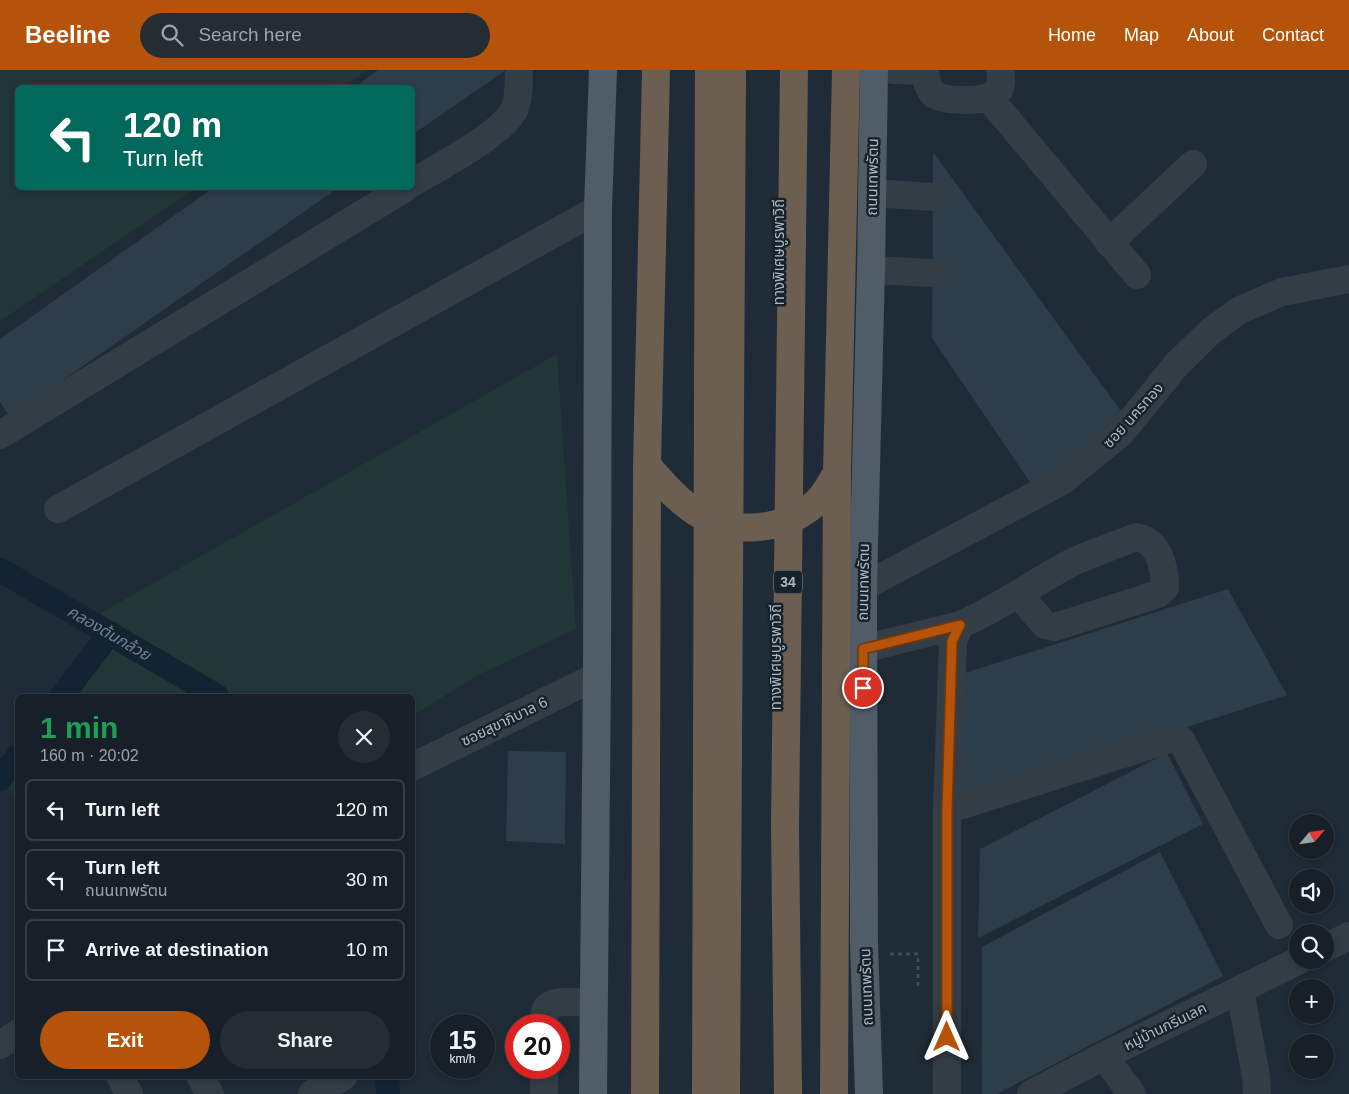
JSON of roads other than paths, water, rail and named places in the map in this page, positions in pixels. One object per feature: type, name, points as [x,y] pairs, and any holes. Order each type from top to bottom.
[{"type":"highway","points":[[646,1094],[647,465],[656,70]]},
{"type":"highway","points":[[706,1094],[709,70]]},
{"type":"highway","points":[[726,1094],[732,70]]},
{"type":"highway","name":"ทางพิเศษบูรพาวิถี","points":[[772,1094],[779,70]]},
{"type":"highway","name":"34","points":[[788,1094],[785,826],[794,70]]},
{"type":"highway","points":[[834,1094],[837,473],[846,70]]},
{"type":"highway","points":[[647,465],[671,494],[697,513],[715,523],[736,528],[755,528],[780,524],[802,514],[819,500],[837,473]]},
{"type":"main road","points":[[593,1094],[597,676],[598,209],[603,70]]},
{"type":"main road","name":"ถนนเทพรัตน","points":[[870,1094],[864,943],[863,587],[874,70]]},
{"type":"street","points":[[415,181],[492,134],[506,122],[514,108],[518,90],[519,70]]},
{"type":"street","points":[[893,70],[925,71],[928,85],[936,95],[958,100],[989,98],[999,90],[1001,82],[1000,70]]},
{"type":"street","points":[[989,98],[1137,275]]},
{"type":"street","points":[[1110,243],[1193,164]]},
{"type":"street","points":[[0,435],[402,190]]},
{"type":"street","points":[[872,193],[933,197]]},
{"type":"street","points":[[58,509],[598,209]]},
{"type":"street","points":[[871,270],[933,273]]},
{"type":"street","name":"ซอย นครทอง","points":[[863,587],[1062,481],[1121,433],[1177,364],[1210,331],[1240,310],[1282,292],[1349,279]]},
{"type":"street","points":[[863,649],[960,625],[982,616],[1018,594],[1071,564],[1136,537],[1146,540],[1156,550],[1165,574],[1165,587],[1158,594],[1054,627],[1045,625],[1018,594]]},
{"type":"street","points":[[947,1094],[947,810],[952,641],[960,625]]},
{"type":"street","name":"ซอยสุขาภิบาล 6","points":[[415,766],[597,676]]},
{"type":"street","points":[[947,810],[1170,739],[1181,740],[1279,925]]},
{"type":"street","points":[[1334,944],[1349,936]]},
{"type":"street","name":"หมู่บ้านกรีนเลค","points":[[1031,1094],[1289,965]]},
{"type":"street","points":[[1240,989],[1256,1077],[1257,1094]]},
{"type":"street","points":[[544,1014],[548,1006],[555,1002],[594,1003]]},
{"type":"street","points":[[0,1045],[15,1035]]},
{"type":"street","points":[[1104,1056],[1132,1094]]},
{"type":"street","points":[[122,1079],[129,1094]]},
{"type":"street","points":[[312,1094],[339,1079]]},
{"type":"street","points":[[351,1079],[352,1094]]},
{"type":"street","points":[[544,1079],[544,1094]]},
{"type":"waterway","name":"คลองต้นกล้วย","points":[[0,570],[214,694]]},
{"type":"waterway","points":[[64,694],[110,633]]},
{"type":"waterway","points":[[0,779],[15,760]]},
{"type":"waterway","name":"คลองต้นกล้วย","points":[[387,1079],[388,1094]]}]
